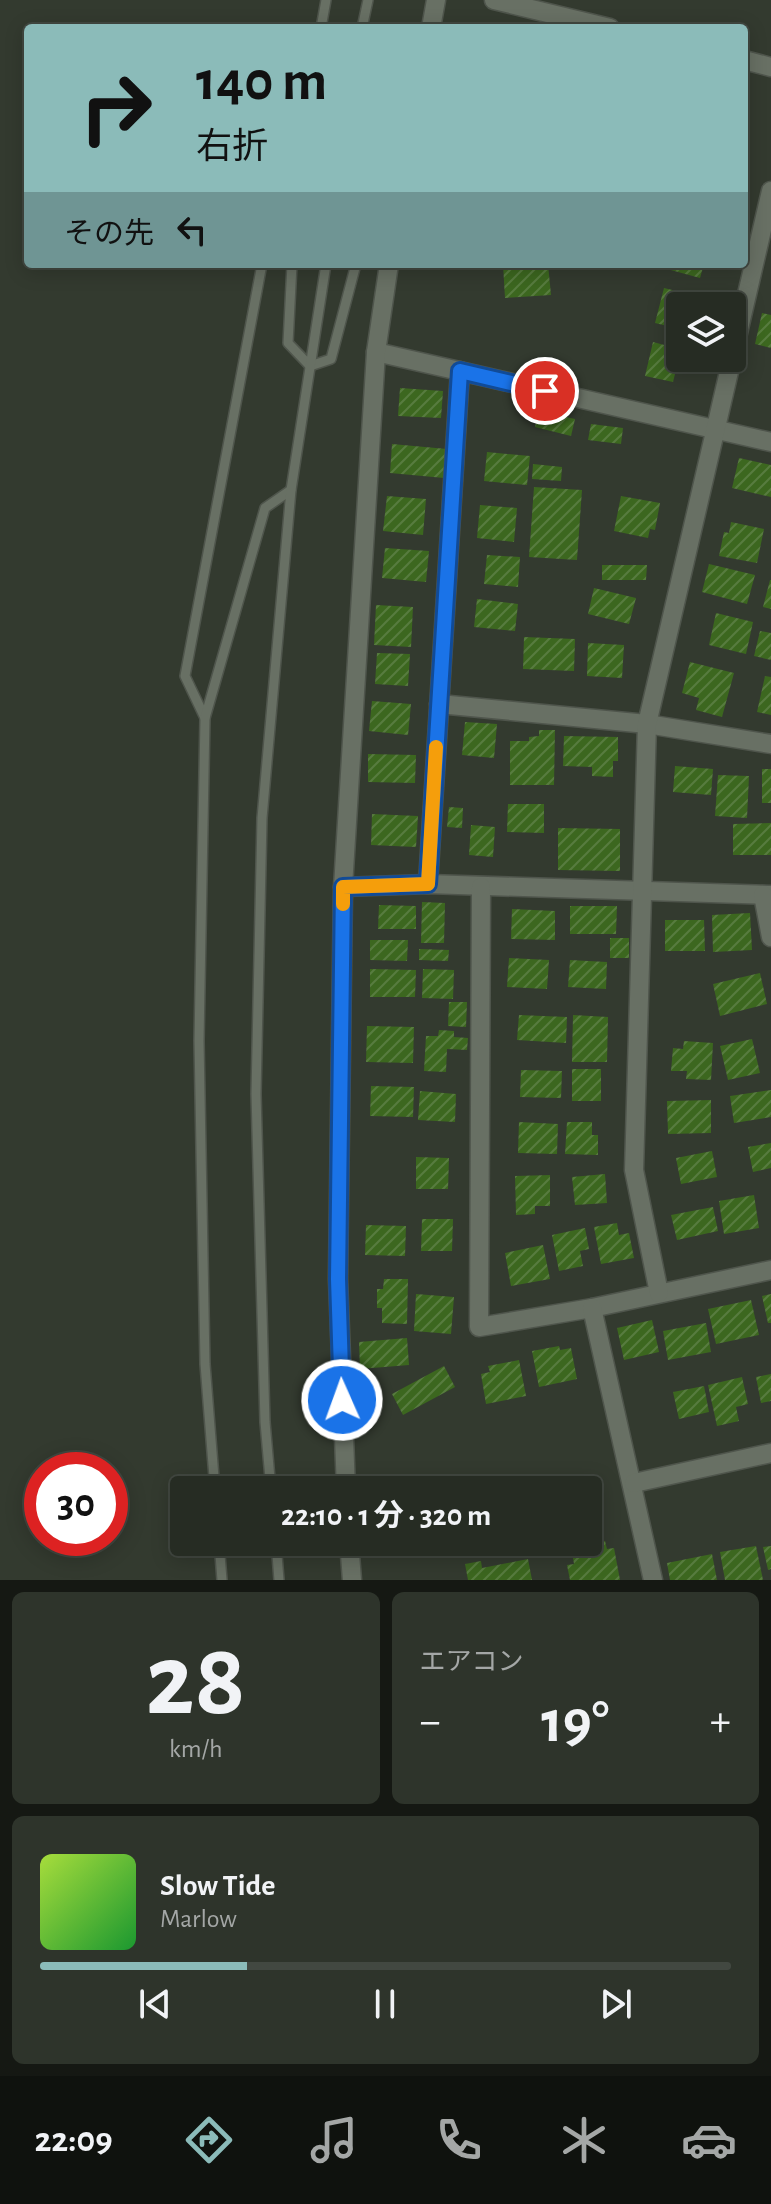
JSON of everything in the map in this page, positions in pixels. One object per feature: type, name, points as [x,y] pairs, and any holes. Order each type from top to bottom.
[{"type":"street","points":[[432,24],[436,0]]},
{"type":"street","points":[[494,0],[593,24]]},
{"type":"street","points":[[748,61],[771,67]]},
{"type":"street","points":[[659,1293],[634,1170],[647,724],[771,191]]},
{"type":"street","points":[[345,1476],[338,1279],[343,887],[376,352],[388,268]]},
{"type":"street","points":[[376,352],[771,442]]},
{"type":"street","points":[[428,884],[460,371]]},
{"type":"street","points":[[439,704],[647,724],[771,744]]},
{"type":"street","points":[[343,887],[428,884],[767,895],[771,937]]},
{"type":"street","points":[[481,887],[479,1327],[592,1308],[771,1270]]},
{"type":"street","points":[[592,1308],[634,1483],[653,1580]]},
{"type":"street","points":[[634,1483],[771,1453]]},
{"type":"street","points":[[350,1556],[352,1580]]},
{"type":"lane","points":[[322,24],[326,0]]},
{"type":"lane","points":[[363,24],[368,0]]},
{"type":"lane","points":[[205,718],[185,676],[261,268]]},
{"type":"lane","points":[[292,268],[288,343],[310,366]]},
{"type":"lane","points":[[270,1476],[264,1407],[256,1079],[262,818],[291,490],[325,268]]},
{"type":"lane","points":[[310,366],[331,359],[355,268]]},
{"type":"lane","points":[[214,1476],[205,1364],[199,1041],[205,718],[265,508],[291,490]]},
{"type":"lane","points":[[220,1556],[222,1580]]},
{"type":"lane","points":[[277,1556],[279,1580]]},
{"type":"building","points":[[503,268],[548,268],[551,295],[505,298]]},
{"type":"building","points":[[667,268],[703,268],[700,278]]},
{"type":"building","points":[[664,288],[680,292],[666,292],[666,326],[655,323]]},
{"type":"building","points":[[762,313],[771,315],[771,348],[755,344]]},
{"type":"building","points":[[653,342],[666,345],[666,372],[676,372],[673,382],[645,376]]},
{"type":"building","points":[[400,388],[443,391],[441,418],[398,416]]},
{"type":"building","points":[[538,411],[575,419],[571,436],[535,427]]},
{"type":"building","points":[[591,424],[623,428],[621,444],[588,440]]},
{"type":"building","points":[[392,444],[447,449],[444,478],[390,473]]},
{"type":"building","points":[[487,452],[530,456],[527,485],[484,481]]},
{"type":"building","points":[[739,458],[771,465],[771,497],[732,488]]},
{"type":"building","points":[[533,464],[562,467],[561,481],[532,479]]},
{"type":"building","points":[[534,487],[582,490],[577,560],[529,557]]},
{"type":"building","points":[[387,496],[426,499],[423,535],[383,531]]},
{"type":"building","points":[[621,496],[660,503],[655,530],[650,529],[648,538],[614,531]]},
{"type":"building","points":[[480,505],[517,508],[514,542],[477,538]]},
{"type":"building","points":[[731,522],[764,529],[757,563],[719,556],[724,532],[729,533]]},
{"type":"building","points":[[385,548],[429,551],[426,582],[382,578]]},
{"type":"building","points":[[487,555],[520,557],[518,587],[484,584]]},
{"type":"building","points":[[709,564],[755,575],[747,604],[702,592]]},
{"type":"building","points":[[602,565],[647,565],[646,580],[602,580]]},
{"type":"building","points":[[771,580],[771,609],[763,607]]},
{"type":"building","points":[[594,588],[636,598],[629,624],[588,614]]},
{"type":"building","points":[[477,599],[518,604],[515,631],[474,627]]},
{"type":"building","points":[[376,605],[413,607],[411,647],[374,645]]},
{"type":"building","points":[[716,613],[753,622],[746,654],[709,645]]},
{"type":"building","points":[[760,631],[771,633],[771,660],[754,656]]},
{"type":"building","points":[[524,637],[575,639],[574,671],[523,669]]},
{"type":"building","points":[[588,643],[624,645],[622,678],[587,676]]},
{"type":"building","points":[[377,653],[410,654],[408,686],[375,684]]},
{"type":"building","points":[[690,662],[734,673],[722,717],[696,710],[699,698],[682,693]]},
{"type":"building","points":[[765,676],[771,677],[771,715],[757,712]]},
{"type":"building","points":[[372,701],[411,704],[408,735],[369,731]]},
{"type":"building","points":[[465,722],[497,724],[494,758],[462,755]]},
{"type":"building","points":[[539,730],[555,730],[554,785],[510,785],[510,741],[529,741],[529,737],[539,736]]},
{"type":"building","points":[[564,736],[618,737],[618,761],[613,761],[613,777],[592,776],[592,767],[563,766]]},
{"type":"building","points":[[368,754],[416,755],[415,783],[368,782]]},
{"type":"building","points":[[675,766],[713,769],[711,795],[673,792]]},
{"type":"building","points":[[762,769],[771,769],[771,803],[762,803]]},
{"type":"building","points":[[718,775],[749,776],[747,818],[715,816]]},
{"type":"building","points":[[508,804],[544,804],[544,833],[507,832]]},
{"type":"building","points":[[449,807],[463,808],[462,828],[447,827]]},
{"type":"building","points":[[372,814],[418,816],[416,847],[371,845]]},
{"type":"building","points":[[771,823],[771,855],[733,855],[733,824]]},
{"type":"building","points":[[471,825],[495,827],[493,857],[469,855]]},
{"type":"building","points":[[558,828],[620,829],[620,871],[558,870]]},
{"type":"building","points":[[422,902],[445,903],[444,943],[421,943]]},
{"type":"building","points":[[379,905],[416,906],[416,929],[378,929]]},
{"type":"building","points":[[570,906],[617,906],[616,934],[570,934]]},
{"type":"building","points":[[512,909],[555,911],[555,940],[511,939]]},
{"type":"building","points":[[750,913],[752,950],[713,952],[712,915]]},
{"type":"building","points":[[665,920],[704,920],[705,951],[665,951]]},
{"type":"building","points":[[610,938],[629,938],[629,958],[610,958]]},
{"type":"building","points":[[370,940],[408,940],[407,961],[370,960]]},
{"type":"building","points":[[419,949],[449,950],[448,961],[419,960]]},
{"type":"building","points":[[509,958],[549,960],[547,989],[507,987]]},
{"type":"building","points":[[570,960],[607,962],[606,989],[568,987]]},
{"type":"building","points":[[370,969],[416,970],[415,997],[370,997]]},
{"type":"building","points":[[423,969],[454,970],[453,999],[422,998]]},
{"type":"building","points":[[760,973],[767,1004],[720,1016],[713,984]]},
{"type":"building","points":[[449,1002],[467,1002],[466,1027],[448,1026]]},
{"type":"building","points":[[519,1015],[567,1017],[566,1043],[517,1040]]},
{"type":"building","points":[[573,1015],[608,1017],[607,1062],[572,1062]]},
{"type":"building","points":[[367,1026],[414,1027],[413,1063],[366,1062]]},
{"type":"building","points":[[439,1030],[454,1031],[454,1037],[468,1038],[467,1050],[447,1049],[446,1072],[424,1071],[426,1036],[438,1036]]},
{"type":"building","points":[[752,1039],[760,1073],[728,1080],[720,1046]]},
{"type":"building","points":[[684,1041],[713,1043],[711,1080],[686,1079],[687,1071],[671,1071],[673,1048],[683,1049]]},
{"type":"building","points":[[572,1069],[601,1069],[601,1101],[572,1101]]},
{"type":"building","points":[[521,1070],[562,1071],[561,1098],[520,1097]]},
{"type":"building","points":[[371,1086],[414,1087],[413,1117],[370,1116]]},
{"type":"building","points":[[771,1090],[771,1117],[734,1123],[730,1096]]},
{"type":"building","points":[[420,1091],[456,1094],[455,1122],[418,1120]]},
{"type":"building","points":[[711,1100],[711,1133],[668,1134],[667,1101]]},
{"type":"building","points":[[519,1122],[558,1124],[557,1154],[518,1153]]},
{"type":"building","points":[[567,1122],[592,1122],[592,1135],[598,1135],[598,1155],[565,1154]]},
{"type":"building","points":[[771,1143],[771,1168],[753,1172],[748,1147]]},
{"type":"building","points":[[712,1151],[717,1177],[681,1184],[676,1158]]},
{"type":"building","points":[[416,1157],[449,1158],[448,1189],[416,1189]]},
{"type":"building","points":[[605,1174],[607,1203],[575,1205],[572,1177]]},
{"type":"building","points":[[550,1175],[550,1206],[535,1206],[535,1214],[516,1215],[515,1176]]},
{"type":"building","points":[[754,1195],[759,1228],[724,1234],[719,1201]]},
{"type":"building","points":[[713,1207],[718,1231],[677,1240],[671,1215]]},
{"type":"building","points":[[422,1219],[453,1219],[452,1251],[421,1251]]},
{"type":"building","points":[[617,1223],[619,1235],[629,1233],[634,1258],[601,1264],[594,1227]]},
{"type":"building","points":[[366,1225],[406,1226],[405,1256],[365,1255]]},
{"type":"building","points":[[585,1228],[589,1249],[580,1251],[583,1266],[559,1271],[552,1235]]},
{"type":"building","points":[[543,1245],[550,1279],[511,1286],[505,1253]]},
{"type":"building","points":[[384,1279],[408,1279],[407,1324],[382,1323],[382,1308],[377,1308],[377,1289],[383,1289]]},
{"type":"building","points":[[416,1294],[454,1297],[451,1334],[414,1331]]},
{"type":"building","points":[[771,1294],[771,1323],[768,1323],[762,1296]]},
{"type":"building","points":[[751,1300],[759,1335],[716,1344],[708,1309]]},
{"type":"building","points":[[652,1320],[659,1352],[624,1360],[617,1328]]},
{"type":"building","points":[[706,1323],[711,1352],[668,1360],[663,1331]]},
{"type":"building","points":[[407,1338],[409,1365],[360,1369],[359,1342]]},
{"type":"building","points":[[559,1346],[560,1350],[571,1348],[577,1379],[539,1387],[532,1351]]},
{"type":"building","points":[[519,1360],[526,1396],[486,1404],[481,1374],[490,1372],[488,1366]]},
{"type":"building","points":[[444,1366],[455,1387],[403,1415],[392,1394]]},
{"type":"building","points":[[771,1374],[771,1401],[761,1403],[756,1377]]},
{"type":"building","points":[[742,1377],[748,1404],[736,1407],[739,1421],[717,1426],[708,1385]]},
{"type":"building","points":[[704,1386],[709,1412],[679,1419],[673,1392]]},
{"type":"building","points":[[605,1541],[607,1549],[614,1548],[620,1580],[570,1580],[567,1565],[574,1564],[573,1556],[602,1556],[602,1542]]},
{"type":"building","points":[[756,1546],[763,1580],[725,1580],[720,1552]]},
{"type":"building","points":[[771,1546],[771,1569],[768,1570],[763,1547]]},
{"type":"building","points":[[712,1554],[717,1580],[670,1580],[667,1563]]},
{"type":"building","points":[[528,1559],[532,1580],[468,1580],[465,1564],[481,1561],[482,1568]]},
{"type":"slow traffic","points":[[343,904],[343,887],[428,884],[436,747]]},
{"type":"route","points":[[342,1400],[338,1279],[343,887],[428,884],[460,371],[545,391]]}]
